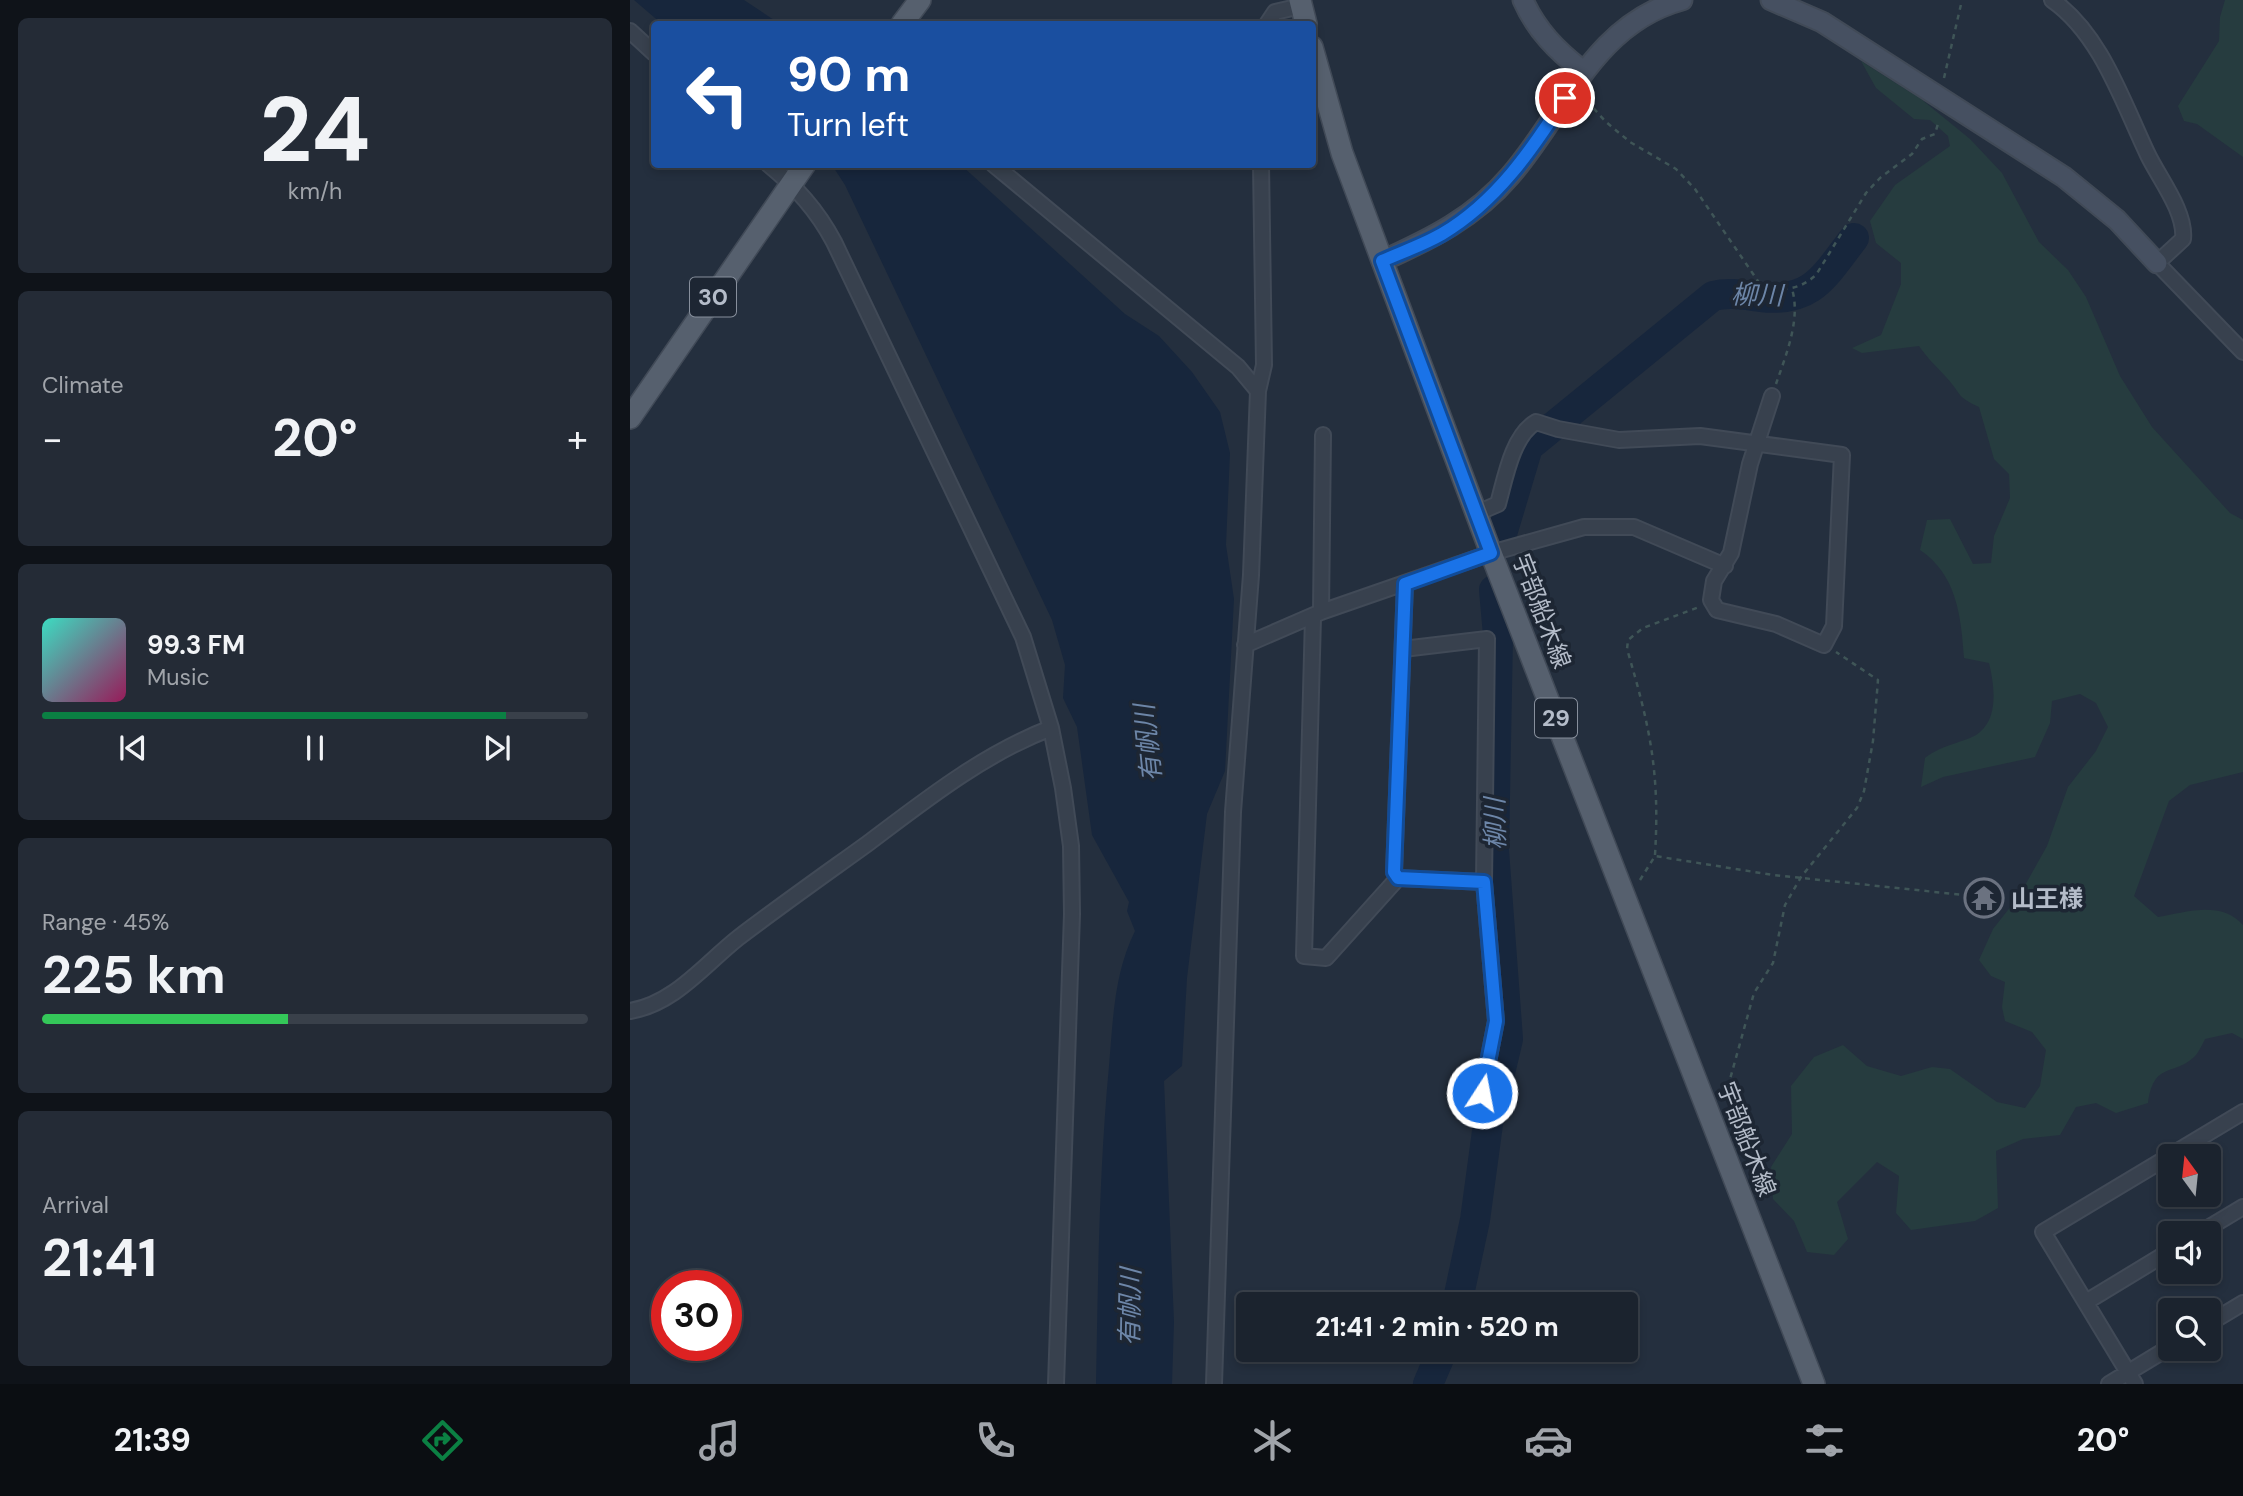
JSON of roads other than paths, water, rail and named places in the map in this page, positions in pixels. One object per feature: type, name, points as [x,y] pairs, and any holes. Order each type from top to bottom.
[{"type":"main road","points":[[904,21],[920,0]]},
{"type":"main road","name":"宇部船木線","points":[[1316,61],[1342,153],[1491,553],[1814,1384]]},
{"type":"main road","name":"30","points":[[630,418],[798,175]]},
{"type":"street","points":[[1523,0],[1550,44],[1583,71]]},
{"type":"street","points":[[1382,261],[1440,235],[1496,191],[1524,158],[1583,71],[1634,21],[1682,0]]},
{"type":"street","points":[[1771,0],[1822,22],[2088,195],[2243,352]]},
{"type":"street","points":[[2052,0],[2079,27],[2126,104],[2178,214],[2183,239],[2157,263]]},
{"type":"street","points":[[1269,21],[1275,12],[1302,10]]},
{"type":"street","points":[[630,31],[651,50]]},
{"type":"street","points":[[779,168],[798,175],[834,242],[1023,637],[1051,728],[1071,845],[1072,914],[1056,1384]]},
{"type":"street","points":[[998,168],[1238,367],[1258,391]]},
{"type":"street","points":[[1214,1384],[1233,812],[1258,391],[1264,365],[1261,168]]},
{"type":"street","points":[[1477,513],[1498,504],[1525,428],[1536,422],[1619,440],[1700,436],[1757,443],[1842,455],[1834,626],[1824,645],[1776,624],[1717,610],[1711,600],[1714,581],[1725,566],[1739,526],[1757,443],[1772,396]]},
{"type":"street","points":[[1323,435],[1304,956],[1326,958],[1398,878]]},
{"type":"street","points":[[1245,645],[1317,615],[1491,553],[1584,527],[1634,527],[1725,566]]},
{"type":"street","points":[[1398,878],[1394,872],[1405,584]]},
{"type":"street","points":[[1403,649],[1487,639],[1484,882],[1496,1021],[1482,1093]]},
{"type":"street","points":[[630,1012],[648,1008],[666,999],[746,933],[950,783],[1006,748],[1051,728]]},
{"type":"street","points":[[1398,878],[1484,882]]},
{"type":"street","points":[[2132,1378],[2043,1232],[2243,1112]]},
{"type":"street","points":[[2220,1221],[2243,1207]]},
{"type":"street","points":[[2086,1302],[2158,1258]]},
{"type":"street","points":[[2221,1316],[2243,1303]]},
{"type":"street","points":[[2109,1384],[2132,1378],[2158,1357]]},
{"type":"water","points":[[634,0],[744,0],[776,21],[658,21]]},
{"type":"water","name":"有帆川","points":[[834,168],[964,168],[1125,314],[1159,336],[1192,372],[1220,412],[1230,453],[1226,545],[1234,599],[1225,771],[1207,814],[1187,978],[1182,1066],[1164,1081],[1174,1322],[1172,1384],[1096,1384],[1101,1185],[1112,1031],[1119,980],[1135,931],[1127,911],[1129,902],[1092,835],[1077,727],[1063,698],[1065,665],[1052,620],[845,185]]},
{"type":"waterway","name":"柳川","points":[[1502,534],[1528,447],[1713,296],[1731,294],[1779,298],[1806,291],[1826,275],[1854,238]]},
{"type":"waterway","name":"柳川","points":[[1460,1292],[1475,1220],[1488,1124],[1508,1039],[1494,850],[1498,635],[1494,590]]},
{"type":"waterway","name":"柳川","points":[[1428,1384],[1437,1362]]},
{"type":"place","name":"山王様","points":[[1984,898]]}]
